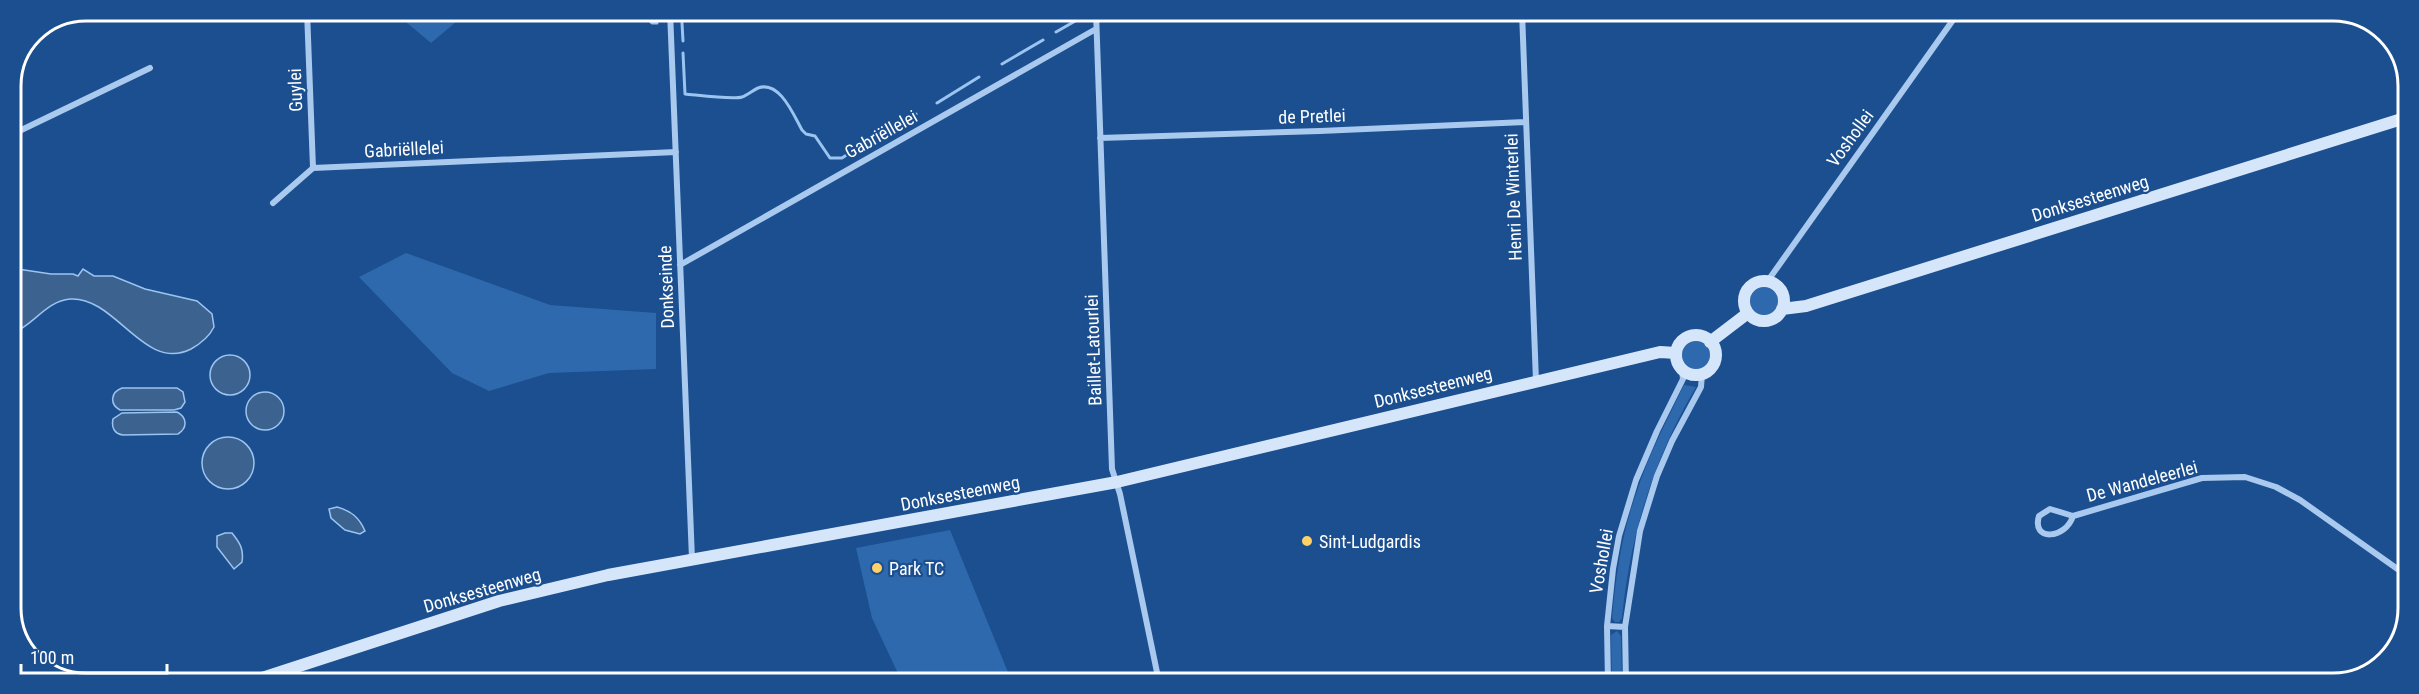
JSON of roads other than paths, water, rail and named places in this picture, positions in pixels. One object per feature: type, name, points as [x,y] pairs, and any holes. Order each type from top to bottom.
[{"type":"street","name":"Guylei","points":[[307,21],[313,168]]},
{"type":"street","name":"Donkseinde","points":[[670,21],[692,561]]},
{"type":"street","name":"Baillet-Latourlei","points":[[1096,21],[1112,469],[1117,482],[1158,673]]},
{"type":"street","name":"Henri De Winterlei","points":[[1522,21],[1536,381]]},
{"type":"street","name":"Voshollei","points":[[1767,282],[1952,21]]},
{"type":"street","name":"Gabriëllelei","points":[[680,265],[1096,29]]},
{"type":"street","points":[[21,130],[150,68]]},
{"type":"street","name":"Donksesteenweg","points":[[1748,313],[1754,319],[1768,320],[1777,316],[1782,309],[1806,306],[2398,120]]},
{"type":"street","name":"de Pretlei","points":[[1100,138],[1526,122]]},
{"type":"street","name":"Gabriëllelei","points":[[313,168],[675,152]]},
{"type":"street","points":[[273,203],[313,168]]},
{"type":"street","points":[[1676,352],[1677,362],[1689,374],[1702,374],[1711,368],[1714,350],[1710,342],[1748,313],[1744,303],[1748,289],[1757,283],[1767,282],[1780,289],[1782,309]]},
{"type":"street","name":"Donksesteenweg","points":[[283,673],[499,601],[608,575],[1117,482],[1660,352],[1676,352],[1680,343],[1687,338],[1697,336],[1710,342]]},
{"type":"street","name":"Voshollei","points":[[1608,673],[1607,626],[1613,569],[1628,506],[1656,431],[1683,379],[1682,369]]},
{"type":"street","name":"Voshollei","points":[[1626,673],[1625,627],[1634,557],[1647,506],[1668,450],[1701,387],[1702,374]]},
{"type":"street","name":"De Wandeleerlei","points":[[2073,516],[2068,526],[2057,535],[2048,535],[2038,526],[2039,516],[2050,509],[2073,516],[2202,478],[2245,477],[2276,487],[2300,500],[2398,569]]},
{"type":"street","points":[[1607,626],[1625,627]]},
{"type":"waterway","points":[[650,21],[657,23]]},
{"type":"waterway","points":[[1056,32],[1075,21]]},
{"type":"waterway","points":[[682,23],[683,41]]},
{"type":"waterway","points":[[1002,64],[1043,40]]},
{"type":"waterway","points":[[683,53],[685,94],[737,98],[758,88],[773,89],[790,108],[802,130],[806,134],[815,136],[830,158],[842,158],[881,132]]},
{"type":"waterway","points":[[937,103],[979,77]]},
{"type":"waterway","points":[[903,121],[916,114]]},
{"type":"place","name":"Sint-Ludgardis","points":[[1307,541]]},
{"type":"place","name":"Park TC","points":[[877,568]]}]
